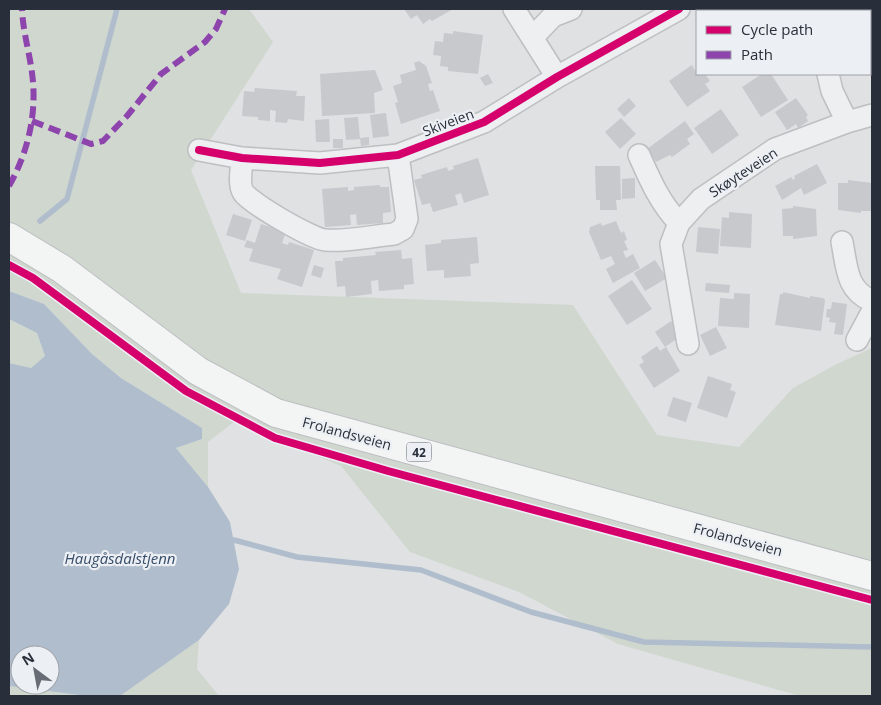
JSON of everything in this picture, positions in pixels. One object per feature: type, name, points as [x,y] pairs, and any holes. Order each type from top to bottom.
[{"type":"main road","name":"Frolandsveien","points":[[9,237],[62,269],[198,371],[276,413],[872,576]]},
{"type":"street","points":[[514,9],[557,77]]},
{"type":"street","points":[[532,38],[553,16],[571,9]]},
{"type":"street","name":"Skiveien","points":[[199,150],[242,158],[320,164],[398,155],[484,122],[557,77],[679,9]]},
{"type":"street","points":[[828,75],[832,91],[847,122]]},
{"type":"street","name":"Skøyteveien","points":[[688,344],[671,244],[680,223],[701,200],[775,148],[872,115]]},
{"type":"street","points":[[242,158],[241,184],[243,192],[254,202],[285,221],[325,240],[394,234],[403,229],[407,219],[398,155]]},
{"type":"street","points":[[639,155],[652,187],[668,211],[680,223]]},
{"type":"street","points":[[842,242],[850,283],[865,298],[872,301]]},
{"type":"street","points":[[857,340],[872,312]]},
{"type":"shaded area","points":[[9,9],[249,9],[273,42],[191,170],[241,293],[573,305],[657,435],[739,447],[793,388],[837,364],[872,348],[872,696],[800,696],[618,644],[519,592],[410,552],[341,466],[234,422],[208,442],[208,487],[176,448],[202,439],[202,428],[121,378],[92,354],[44,304],[9,291]]},
{"type":"shaded area","points":[[9,319],[37,333],[45,356],[31,368],[9,363]]},
{"type":"shaded area","points":[[199,640],[197,669],[219,696],[120,696]]},
{"type":"shaded area","points":[[9,686],[10,695],[60,695],[60,693],[87,696],[9,696]]},
{"type":"water","name":"Haugåsdalstjenn","points":[[9,291],[44,304],[92,354],[121,378],[202,428],[202,439],[176,448],[208,487],[230,522],[239,569],[229,604],[199,640],[120,696],[87,696],[60,693],[60,645],[10,645],[9,686],[9,363],[31,368],[45,356],[37,333],[9,319]]},
{"type":"building","points":[[404,9],[453,9],[423,24],[417,15],[411,19]]},
{"type":"building","points":[[453,31],[483,35],[478,74],[448,71],[448,67],[440,66],[441,56],[433,55],[435,41],[443,42],[444,33],[453,34]]},
{"type":"building","points":[[419,61],[426,66],[432,83],[428,84],[430,91],[433,90],[440,111],[401,124],[395,103],[398,102],[393,86],[402,83],[400,75],[416,70],[414,63]]},
{"type":"building","points":[[692,65],[696,75],[706,75],[710,81],[705,84],[710,91],[687,107],[669,81]]},
{"type":"building","points":[[375,70],[383,90],[374,93],[375,113],[322,116],[320,74]]},
{"type":"building","points":[[488,74],[493,83],[485,86],[480,78]]},
{"type":"building","points":[[760,75],[772,75],[788,100],[761,117],[742,87]]},
{"type":"building","points":[[255,88],[297,91],[296,96],[305,96],[304,121],[288,119],[287,123],[275,122],[276,111],[270,110],[270,121],[258,120],[258,117],[242,116],[244,91],[254,92]]},
{"type":"building","points":[[629,98],[636,106],[624,117],[617,109]]},
{"type":"building","points":[[796,98],[808,115],[806,117],[808,121],[798,128],[796,124],[787,130],[775,112]]},
{"type":"building","points":[[721,109],[739,135],[712,154],[694,128]]},
{"type":"building","points":[[386,113],[389,136],[373,138],[370,115]]},
{"type":"building","points":[[358,117],[360,139],[346,140],[344,118]]},
{"type":"building","points":[[621,118],[636,134],[620,149],[605,132]]},
{"type":"building","points":[[329,119],[330,142],[316,142],[315,120]]},
{"type":"building","points":[[685,121],[694,134],[687,139],[690,144],[672,157],[670,155],[656,162],[647,149]]},
{"type":"building","points":[[369,137],[369,145],[361,146],[360,138]]},
{"type":"building","points":[[333,139],[343,139],[343,148],[333,148]]},
{"type":"building","points":[[478,158],[489,195],[464,203],[461,193],[455,195],[458,205],[433,212],[430,203],[422,205],[414,180],[422,178],[421,175],[447,167],[448,171],[454,169],[453,166]]},
{"type":"building","points":[[817,164],[827,183],[804,195],[801,188],[782,200],[775,186],[791,177],[793,180],[794,176]]},
{"type":"building","points":[[595,166],[620,166],[621,200],[616,200],[617,210],[600,210],[600,200],[596,200]]},
{"type":"building","points":[[635,178],[635,198],[622,199],[622,179]]},
{"type":"building","points":[[848,180],[872,183],[872,211],[861,211],[861,213],[838,210],[838,183],[848,183]]},
{"type":"building","points":[[380,185],[380,187],[389,187],[391,212],[383,213],[383,223],[357,225],[356,214],[350,215],[351,225],[325,227],[322,189],[348,187],[348,191],[354,190],[354,187]]},
{"type":"building","points":[[793,206],[816,209],[817,236],[793,239],[793,236],[783,236],[782,209],[793,208]]},
{"type":"building","points":[[729,212],[752,214],[751,248],[720,246],[722,217],[729,218]]},
{"type":"building","points":[[233,214],[252,220],[245,241],[226,235]]},
{"type":"building","points":[[616,221],[621,233],[624,231],[627,240],[624,241],[628,250],[623,251],[626,258],[633,254],[640,268],[613,283],[606,269],[615,264],[611,256],[601,260],[589,232],[590,227],[601,223],[602,226]]},
{"type":"building","points":[[261,224],[286,232],[282,243],[288,245],[289,242],[314,250],[302,287],[277,279],[281,269],[249,261],[253,249],[244,247],[247,240],[255,243]]},
{"type":"building","points":[[698,227],[720,229],[718,254],[696,252]]},
{"type":"building","points":[[477,237],[479,263],[470,264],[471,276],[444,278],[444,270],[427,271],[425,245],[441,243],[441,240]]},
{"type":"building","points":[[401,250],[402,259],[412,258],[414,284],[404,285],[404,289],[379,291],[378,280],[371,281],[372,294],[346,297],[345,286],[337,287],[335,261],[343,261],[343,258],[376,255],[375,252]]},
{"type":"building","points":[[655,260],[667,278],[645,291],[634,273]]},
{"type":"building","points":[[314,265],[324,268],[321,278],[311,275]]},
{"type":"building","points":[[632,280],[652,309],[627,325],[608,296]]},
{"type":"building","points":[[706,283],[730,285],[729,293],[705,291]]},
{"type":"building","points":[[783,292],[810,298],[810,296],[823,298],[825,300],[821,331],[775,325],[780,294],[783,294]]},
{"type":"building","points":[[734,293],[750,294],[749,328],[718,326],[720,298],[734,299]]},
{"type":"building","points":[[832,302],[847,304],[843,335],[834,334],[836,323],[829,322],[830,318],[826,317],[827,309],[831,309]]},
{"type":"building","points":[[671,321],[681,336],[665,347],[655,332]]},
{"type":"building","points":[[716,327],[727,348],[710,356],[700,335]]},
{"type":"building","points":[[657,346],[660,351],[666,347],[680,371],[654,388],[639,365],[644,362],[641,357]]},
{"type":"building","points":[[708,376],[732,384],[730,390],[736,392],[727,418],[697,408]]},
{"type":"building","points":[[673,397],[692,403],[686,422],[667,416]]},
{"type":"waterway","points":[[40,221],[67,199],[117,9]]},
{"type":"waterway","points":[[234,540],[297,557],[421,570],[531,612],[644,642],[872,647]]},
{"type":"marked path","points":[[9,186],[25,149],[33,109],[32,73],[22,9]]},
{"type":"marked path","points":[[32,121],[91,144],[103,141],[127,116],[161,74],[205,42],[216,29],[225,9]]},
{"type":"cycle path","points":[[199,150],[242,158],[320,163],[398,155],[484,122],[557,77],[679,9]]},
{"type":"cycle path","points":[[9,265],[33,278],[186,391],[275,438],[388,471],[872,600]]}]
